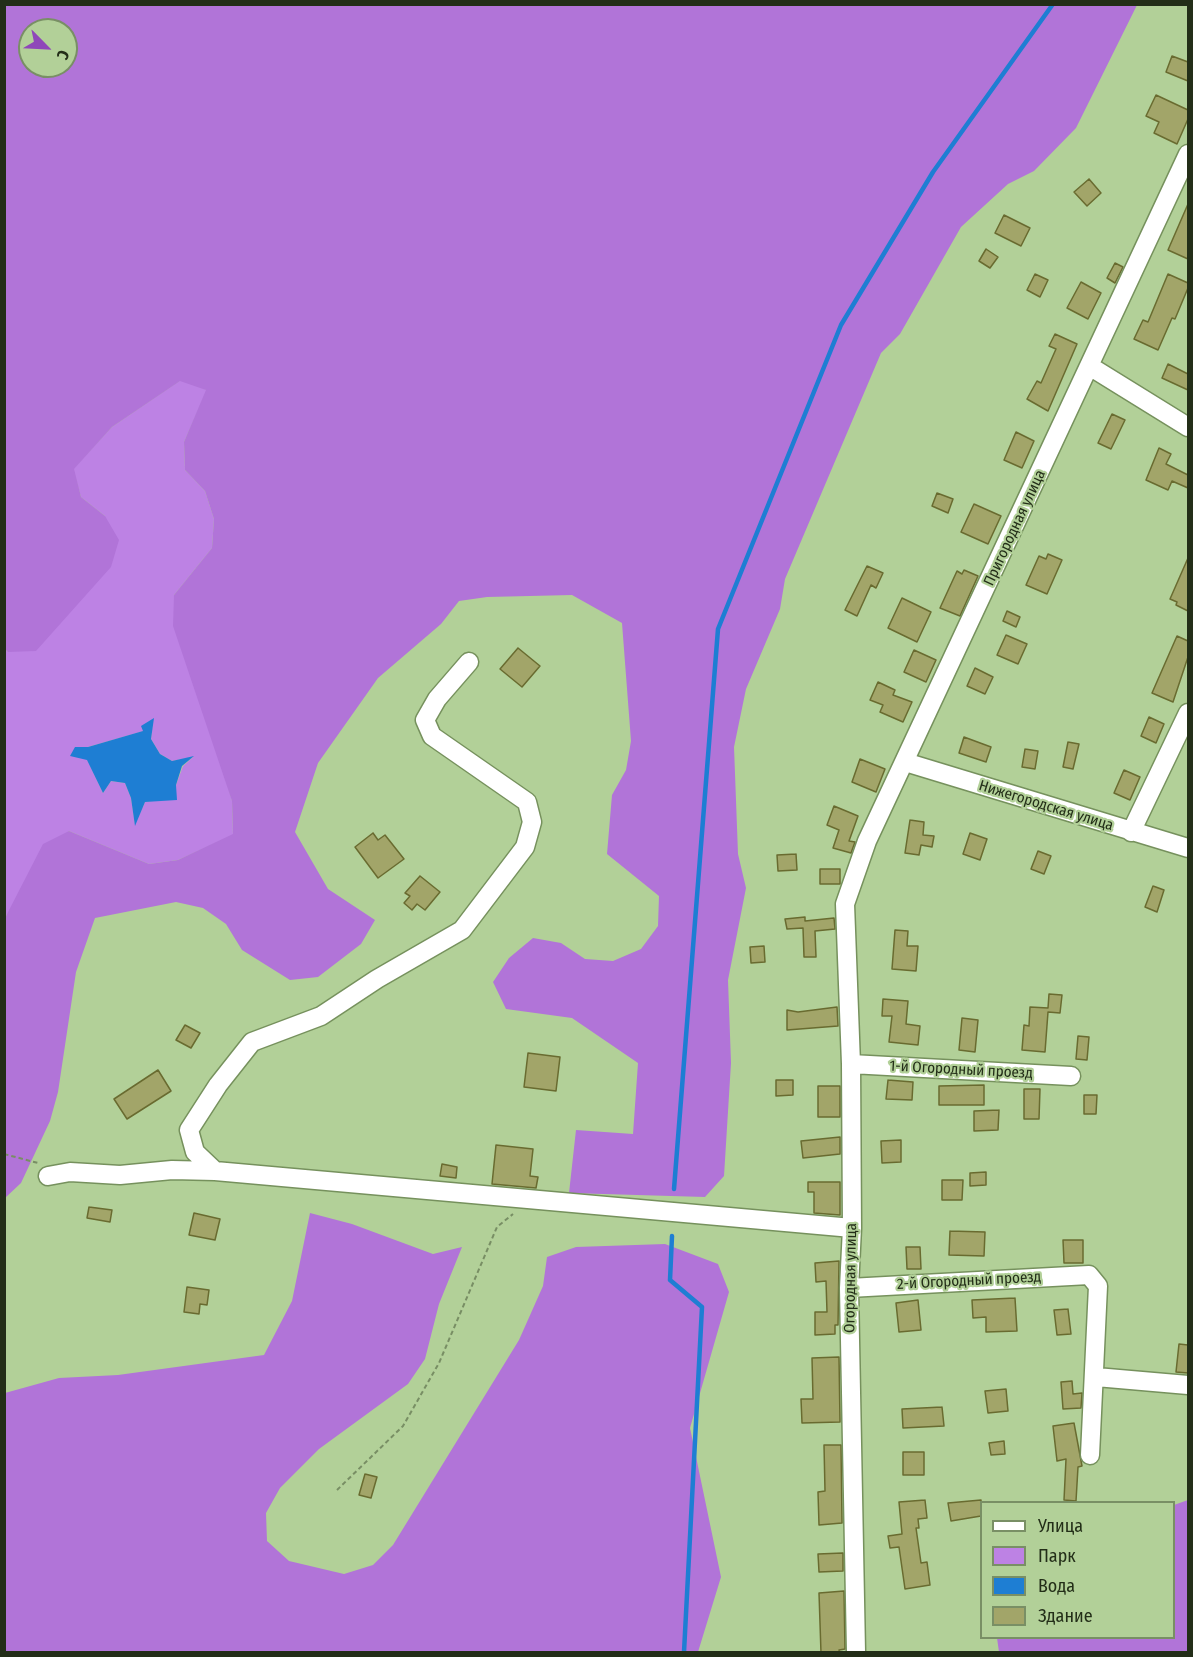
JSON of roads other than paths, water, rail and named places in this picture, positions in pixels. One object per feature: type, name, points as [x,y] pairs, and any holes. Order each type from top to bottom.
[{"type":"street","name":"Пригородная улица","points":[[845,904],[867,841],[1188,153]]},
{"type":"street","points":[[1090,366],[1188,428]]},
{"type":"street","points":[[215,1171],[195,1152],[189,1130],[218,1086],[252,1042],[321,1016],[377,979],[462,930],[525,847],[532,822],[527,802],[432,736],[425,720],[437,699],[469,662]]},
{"type":"street","points":[[1131,832],[1188,713]]},
{"type":"street","name":"Нижегородская улица","points":[[904,762],[1188,848]]},
{"type":"street","name":"Огородная улица","points":[[845,904],[850,1064],[852,1228],[849,1288],[856,1653]]},
{"type":"street","name":"1-й Огородный проезд","points":[[850,1064],[1071,1076]]},
{"type":"street","points":[[44,1170],[120,1175],[172,1170],[215,1171],[529,1201],[852,1228]]},
{"type":"street","name":"2-й Огородный проезд","points":[[849,1288],[1089,1275],[1098,1286],[1096,1377]]},
{"type":"street","points":[[1090,1455],[1096,1377],[1188,1385]]},
{"type":"water","points":[[154,718],[151,739],[160,754],[172,761],[194,756],[182,766],[176,785],[177,800],[145,802],[135,826],[131,798],[125,783],[111,781],[103,793],[87,760],[70,756],[75,747],[88,747],[143,731],[141,726]]},
{"type":"waterway","points":[[674,1189],[718,629],[841,325],[933,172],[1053,4]]},
{"type":"waterway","points":[[672,1236],[670,1280],[702,1307],[684,1652]]}]
